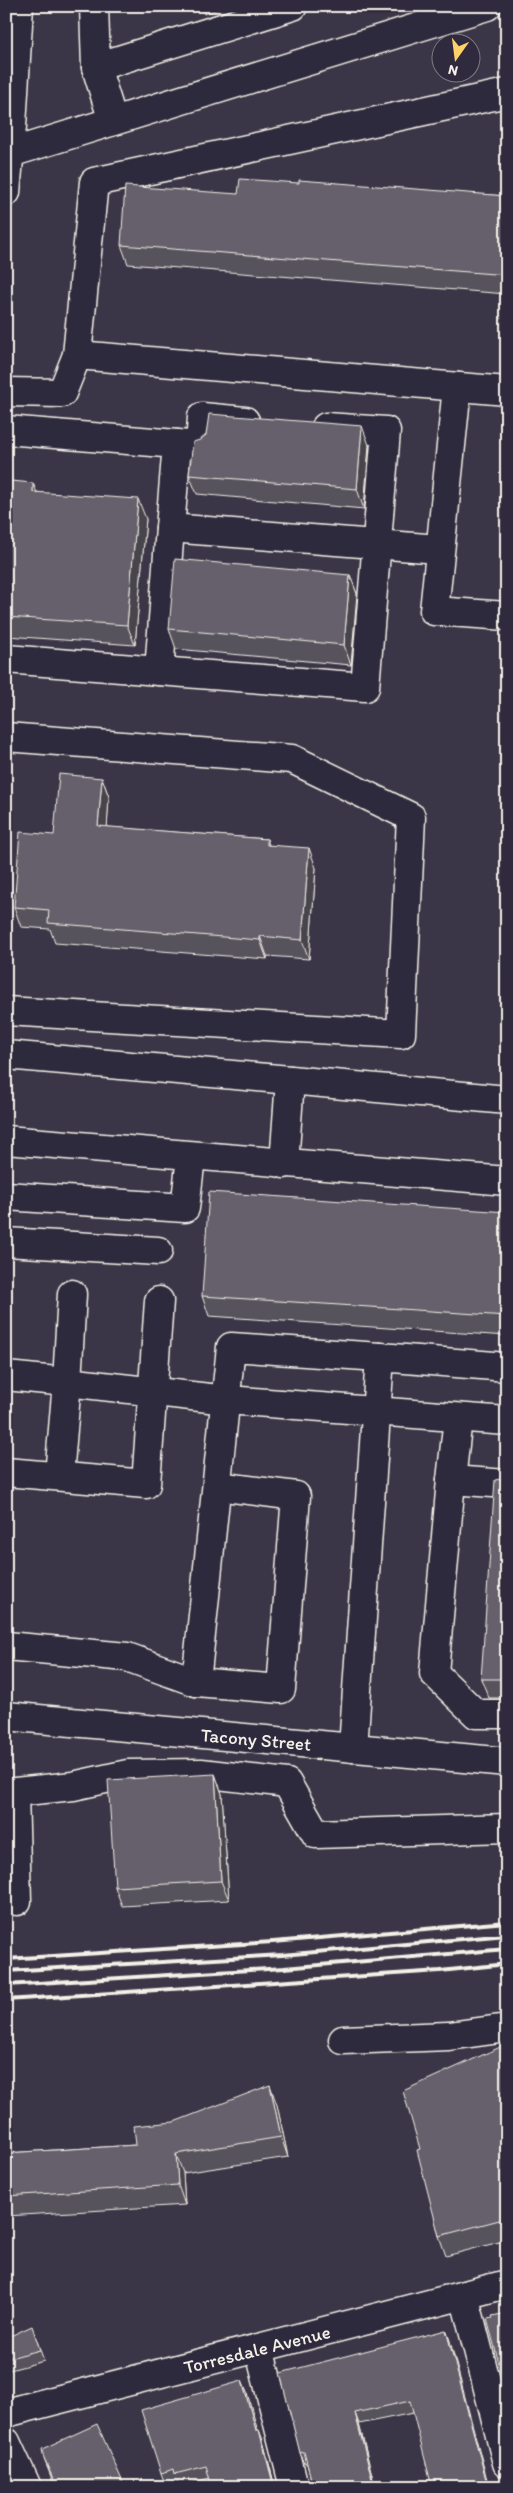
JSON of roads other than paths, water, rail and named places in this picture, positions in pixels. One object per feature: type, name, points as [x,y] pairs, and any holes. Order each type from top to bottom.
[{"type":"main road","points":[[6,192],[11,62],[18,6]]},
{"type":"main road","points":[[94,6],[96,66],[113,121]]},
{"type":"main road","points":[[96,66],[293,6]]},
{"type":"main road","points":[[9,135],[113,121],[487,6]]},
{"type":"main road","points":[[6,392],[62,393],[77,355],[94,182],[507,93]]},
{"type":"main road","points":[[77,355],[507,391]]},
{"type":"main road","points":[[457,387],[434,611],[507,616]]},
{"type":"main road","points":[[6,430],[200,446],[202,417],[270,422]]},
{"type":"main road","points":[[6,659],[365,688],[386,432],[299,425]]},
{"type":"main road","points":[[159,671],[177,444]]},
{"type":"main road","points":[[170,528],[439,549]]},
{"type":"main road","points":[[6,737],[292,759],[412,817],[401,1034],[6,1011]]},
{"type":"main road","points":[[6,1054],[507,1100]]},
{"type":"main road","points":[[284,1164],[290,1080]]},
{"type":"main road","points":[[6,1140],[507,1181]]},
{"type":"main road","points":[[6,1196],[185,1208],[191,1156]]},
{"type":"main road","points":[[6,1242],[158,1251]]},
{"type":"main road","points":[[59,1476],[72,1294]]},
{"type":"main road","points":[[6,1472],[146,1484],[159,1301]]},
{"type":"main road","points":[[196,1682],[227,1400],[231,1347],[507,1367]]},
{"type":"main road","points":[[353,1748],[380,1357]]},
{"type":"main road","points":[[6,1376],[227,1400],[507,1421]]},
{"type":"main road","points":[[458,1418],[434,1673],[476,1714],[507,1714]]},
{"type":"main road","points":[[451,1480],[507,1484]]},
{"type":"main road","points":[[6,1646],[127,1657],[196,1682],[281,1689],[296,1496],[217,1486]]},
{"type":"main road","name":"Tacony Street","points":[[6,1716],[507,1762]]},
{"type":"main road","points":[[17,1901],[10,1793],[73,1786],[128,1774],[201,1773],[287,1784],[316,1834],[507,1828]]},
{"type":"main road","points":[[343,2040],[449,2036],[507,2028]]},
{"type":"main road","name":"Torresdale Avenue","points":[[6,2412],[507,2284]]},
{"type":"main road","points":[[464,2295],[507,2463]]},
{"type":"main road","points":[[259,2348],[294,2487]]},
{"type":"main road","points":[[6,2442],[27,2487]]},
{"type":"railway","points":[[6,1959],[273,1942],[507,1922]]},
{"type":"railway","points":[[6,1971],[282,1955],[507,1935]]},
{"type":"railway","points":[[6,1985],[284,1968],[507,1949]]},
{"type":"railway","points":[[6,2000],[440,1971],[507,1964]]}]
